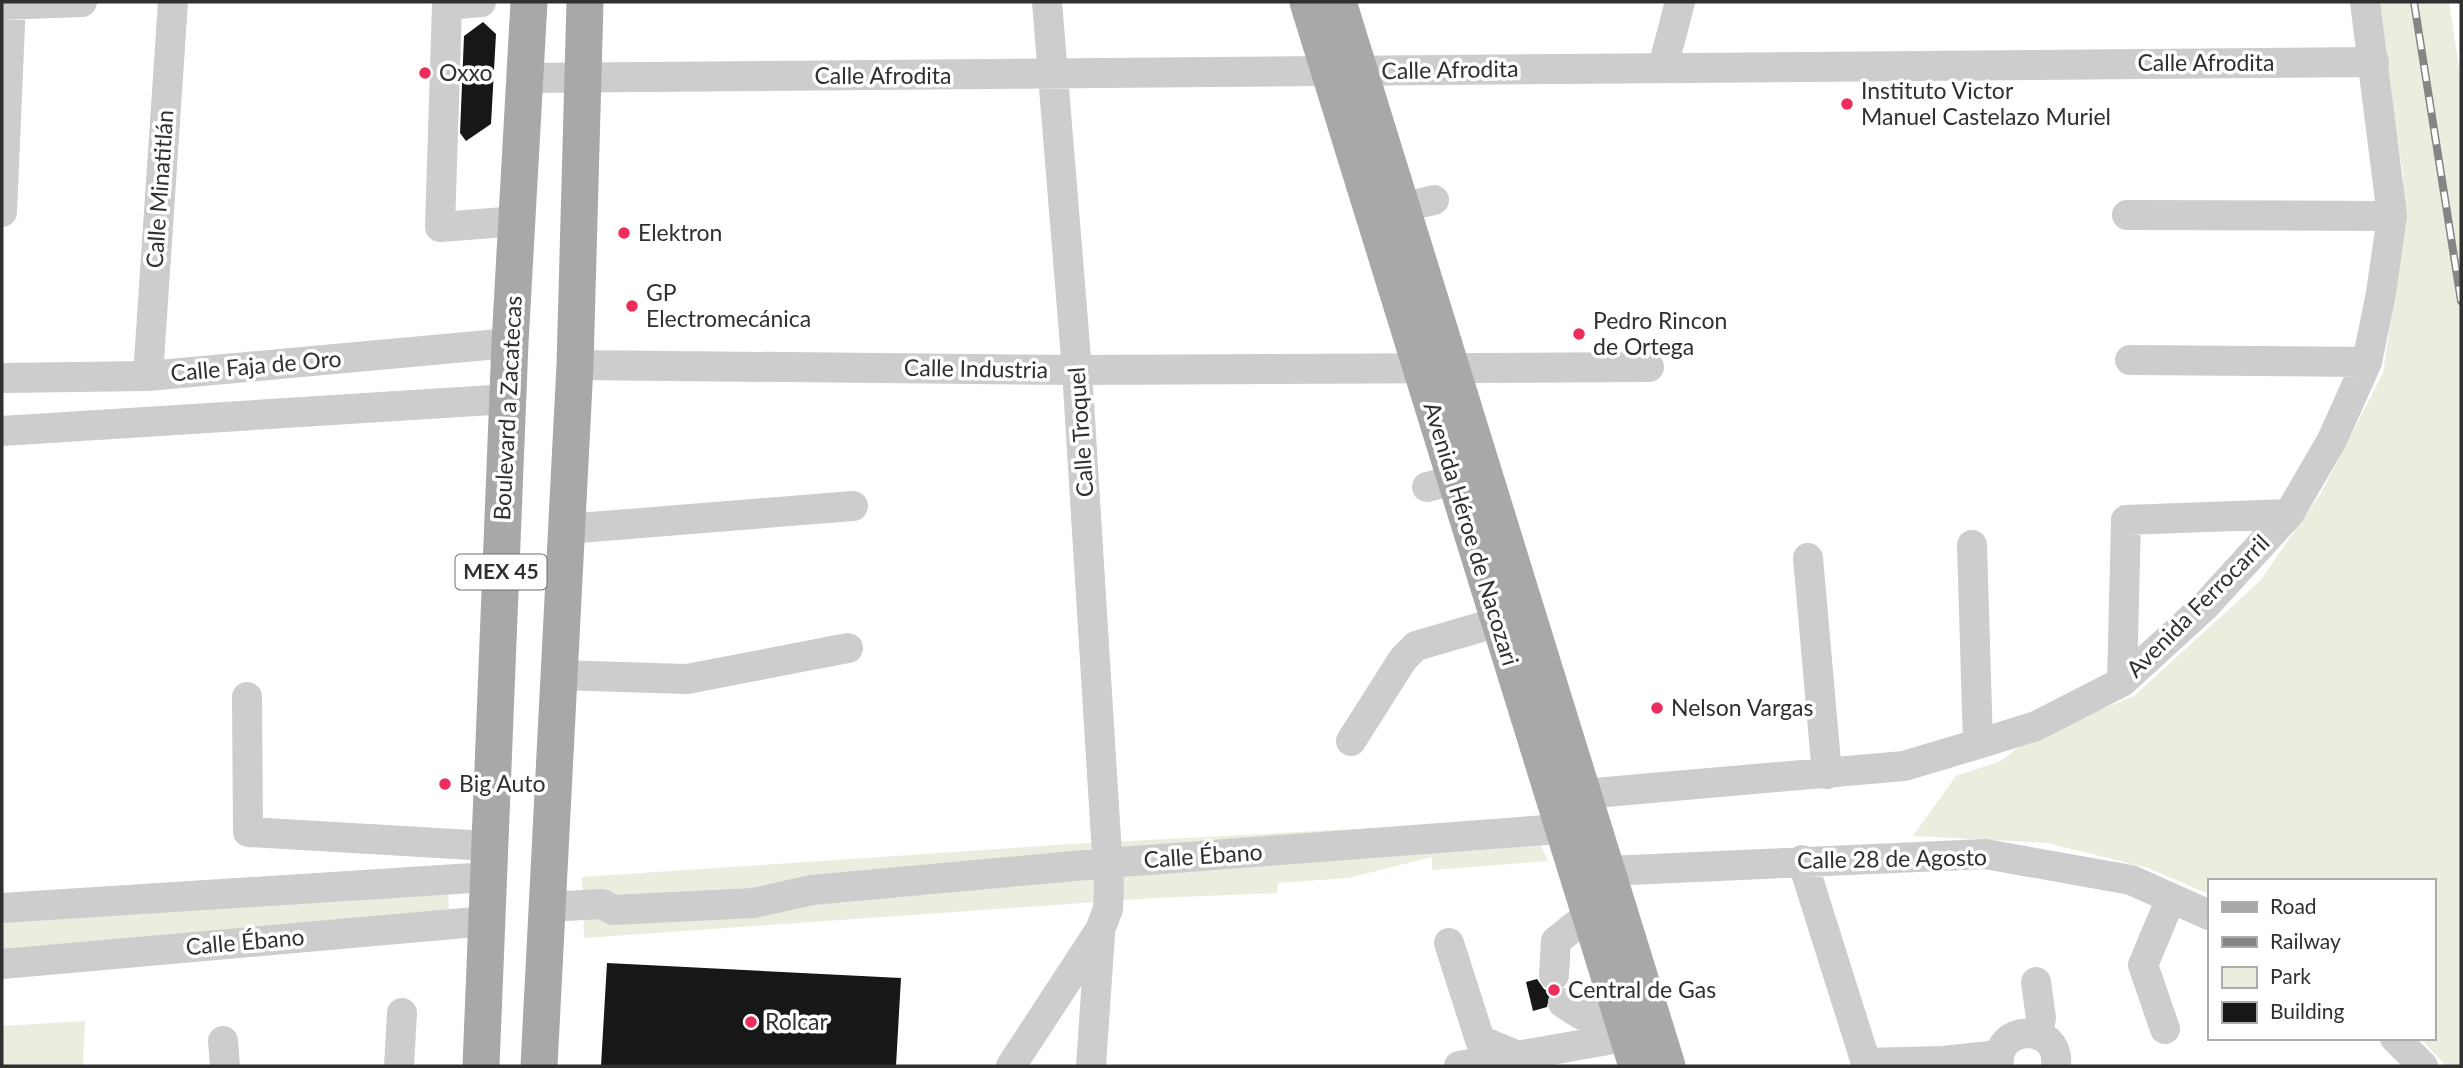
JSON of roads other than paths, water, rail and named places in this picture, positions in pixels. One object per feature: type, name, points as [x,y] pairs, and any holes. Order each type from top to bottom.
[{"type":"main road","name":"Boulevard a Zacatecas","points":[[481,1066],[510,343],[530,2]]},
{"type":"main road","name":"MEX 45","points":[[539,1066],[545,907],[575,365],[584,2]]},
{"type":"main road","name":"Avenida Héroe de Nacozari","points":[[1308,2],[1344,72],[1403,207],[1436,367],[1455,480],[1512,618],[1580,817],[1608,872],[1667,1066]]},
{"type":"main road","name":"Avenida Héroe de Nacozari","points":[[1338,2],[1344,72]]},
{"type":"main road","name":"Avenida Héroe de Nacozari","points":[[1580,817],[1590,914],[1628,1037]]},
{"type":"street","points":[[2,212],[8,4],[82,2]]},
{"type":"street","name":"Calle Minatitlán","points":[[148,376],[173,2]]},
{"type":"street","points":[[481,2],[447,5],[440,226],[518,221]]},
{"type":"street","name":"Calle Troquel","points":[[1047,2],[1077,370],[1107,863],[1108,909],[1100,930]]},
{"type":"street","points":[[1663,67],[1680,2]]},
{"type":"street","name":"Avenida Ferrocarril","points":[[1580,817],[1827,774],[1904,766],[2036,726],[2122,682],[2206,605],[2289,514],[2332,440],[2367,362],[2381,293],[2392,216],[2365,2]]},
{"type":"street","name":"Calle Afrodita","points":[[525,79],[2374,62]]},
{"type":"street","points":[[2127,215],[2392,216]]},
{"type":"street","name":"Calle Faja de Oro","points":[[2,379],[148,376],[510,343]]},
{"type":"street","points":[[2130,360],[2367,362]]},
{"type":"street","name":"Calle Industria","points":[[575,365],[1077,370],[1649,367]]},
{"type":"street","name":"Calle Faja de Oro","points":[[2,431],[508,399]]},
{"type":"street","points":[[566,530],[853,506]]},
{"type":"street","points":[[2122,682],[2126,520],[2289,514]]},
{"type":"street","points":[[1972,545],[1978,744]]},
{"type":"street","points":[[1808,558],[1827,774]]},
{"type":"street","points":[[1351,741],[1403,660],[1416,646],[1512,618]]},
{"type":"street","points":[[558,675],[687,679],[848,648]]},
{"type":"street","points":[[247,697],[248,832],[489,861]]},
{"type":"street","name":"Calle Ébano","points":[[545,907],[602,904],[613,895],[753,882],[812,890],[1580,817]]},
{"type":"street","name":"Calle 28 de Agosto","points":[[1608,872],[1802,860],[1985,854],[2131,880],[2208,915]]},
{"type":"street","points":[[1802,860],[1873,1064],[1999,1060],[2011,1037],[2020,1033],[2038,1034],[2052,1045],[2057,1065]]},
{"type":"street","points":[[2,908],[489,861]]},
{"type":"street","points":[[2165,1028],[2143,965],[2171,898]]},
{"type":"street","points":[[1554,975],[1556,941],[1590,914]]},
{"type":"street","name":"Calle Ébano","points":[[2,964],[487,921]]},
{"type":"street","points":[[1011,1066],[1100,930]]},
{"type":"street","points":[[1091,1066],[1100,930]]},
{"type":"street","points":[[1449,943],[1480,1040],[1516,1055]]},
{"type":"street","points":[[2036,982],[2041,1018],[2038,1034]]},
{"type":"street","points":[[1563,1003],[1628,1037]]},
{"type":"street","points":[[398,1066],[402,1013]]},
{"type":"street","points":[[1459,1066],[1628,1037]]},
{"type":"street","points":[[2397,1040],[2423,1066]]},
{"type":"railway","points":[[2414,2],[2461,301]]},
{"type":"place","name":"Oxxo","points":[[425,73]]},
{"type":"place","name":"Instituto Victor Manuel Castelazo Muriel","points":[[1847,104]]},
{"type":"place","name":"Elektron","points":[[624,233]]},
{"type":"place","name":"GP Electromecánica","points":[[632,306]]},
{"type":"place","name":"Pedro Rincon de Ortega","points":[[1579,334]]},
{"type":"place","name":"Nelson Vargas","points":[[1657,708]]},
{"type":"place","name":"Big Auto","points":[[445,784]]},
{"type":"place","name":"Central de Gas","points":[[1554,990]]},
{"type":"place","name":"Rolcar","points":[[751,1022]]}]
